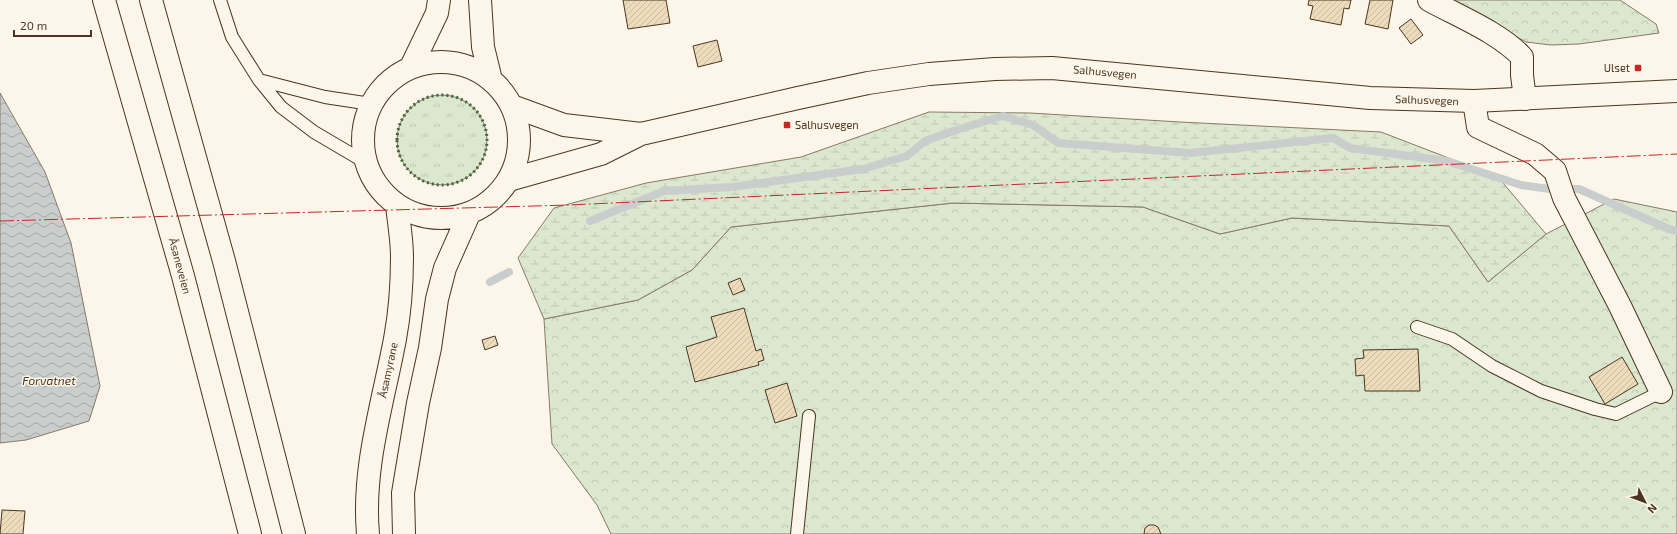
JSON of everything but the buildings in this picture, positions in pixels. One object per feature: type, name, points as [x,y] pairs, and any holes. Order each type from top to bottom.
[{"type":"main road","name":"Åsaneveien","points":[[104,0],[183,276],[250,534]]},
{"type":"main road","points":[[151,0],[224,261],[294,534]]},
{"type":"main road","points":[[411,67],[437,13],[439,0]]},
{"type":"main road","points":[[480,0],[483,47],[491,80]]},
{"type":"main road","points":[[1429,0],[1514,48],[1522,57],[1522,75],[1525,99]]},
{"type":"main road","points":[[444,62],[461,64],[477,70],[491,80],[503,92],[512,106],[518,124],[519,143],[516,162],[509,180],[498,194],[485,205],[469,214],[451,218],[432,219],[414,214],[397,206],[372,179],[365,162],[362,142],[364,122],[371,104],[381,89],[390,80],[411,67],[427,63],[444,62]]},
{"type":"main road","name":"Salhusvegen","points":[[509,180],[602,154],[641,134],[868,83],[929,74],[995,69],[1052,68],[1370,98],[1474,101],[1677,91]]},
{"type":"main road","points":[[1474,101],[1478,127],[1535,154],[1555,171],[1564,198],[1620,306],[1661,392]]},
{"type":"main road","name":"Salhusvegen","points":[[512,106],[564,125],[641,134]]},
{"type":"main road","name":"Åsamyrane","points":[[368,534],[368,485],[373,448],[395,339],[402,288],[402,256],[397,206]]},
{"type":"main road","points":[[404,534],[403,493],[418,403],[430,348],[436,299],[445,268],[469,214]]},
{"type":"lane","points":[[220,0],[232,37],[259,80],[281,107],[314,132],[365,162]]},
{"type":"lane","points":[[259,80],[325,97],[371,104]]},
{"type":"lane","points":[[1417,327],[1452,339],[1492,366],[1541,392],[1595,409],[1616,414],[1661,392]]},
{"type":"lane","points":[[797,534],[809,416]]},
{"type":"green space","points":[[1448,0],[1620,0],[1656,24],[1659,33],[1579,44],[1551,45],[1526,42]]},
{"type":"green space","points":[[442,95],[459,98],[474,108],[484,123],[487,140],[484,157],[474,172],[459,182],[442,185],[425,182],[410,172],[400,157],[397,140],[400,123],[410,108],[425,98]]},
{"type":"green space","points":[[929,112],[1030,113],[1381,132],[1498,177],[1546,234],[1488,282],[1449,226],[1292,218],[1220,234],[1143,207],[953,203],[731,227],[692,270],[638,300],[544,319],[518,258],[554,208],[646,183],[801,157]]},
{"type":"green space","points":[[1614,199],[1677,212],[1677,534],[611,534],[597,505],[552,444],[544,319],[638,300],[692,270],[731,227],[953,203],[1143,207],[1220,234],[1292,218],[1449,226],[1488,282],[1546,234]]},
{"type":"water","name":"Forvatnet","points":[[0,93],[45,172],[71,243],[100,386],[89,421],[26,440],[0,443]]},
{"type":"waterway","points":[[590,221],[664,191],[732,187],[863,169],[907,156],[925,141],[1003,116],[1033,125],[1058,143],[1190,153],[1333,138],[1350,148],[1447,161],[1521,185],[1550,189],[1579,189],[1669,229],[1677,231]]},
{"type":"waterway","points":[[490,282],[509,272]]},
{"type":"hedge","points":[[442,95],[459,98],[474,108],[484,123],[487,140],[484,157],[474,172],[459,182],[442,185],[425,182],[410,172],[400,157],[397,140],[400,123],[410,108],[425,98],[442,95]]},
{"type":"power","points":[[0,221],[569,205],[1677,154]]},
{"type":"place","name":"Ulset","points":[[1638,68]]},
{"type":"place","name":"Salhusvegen","points":[[787,125]]}]
